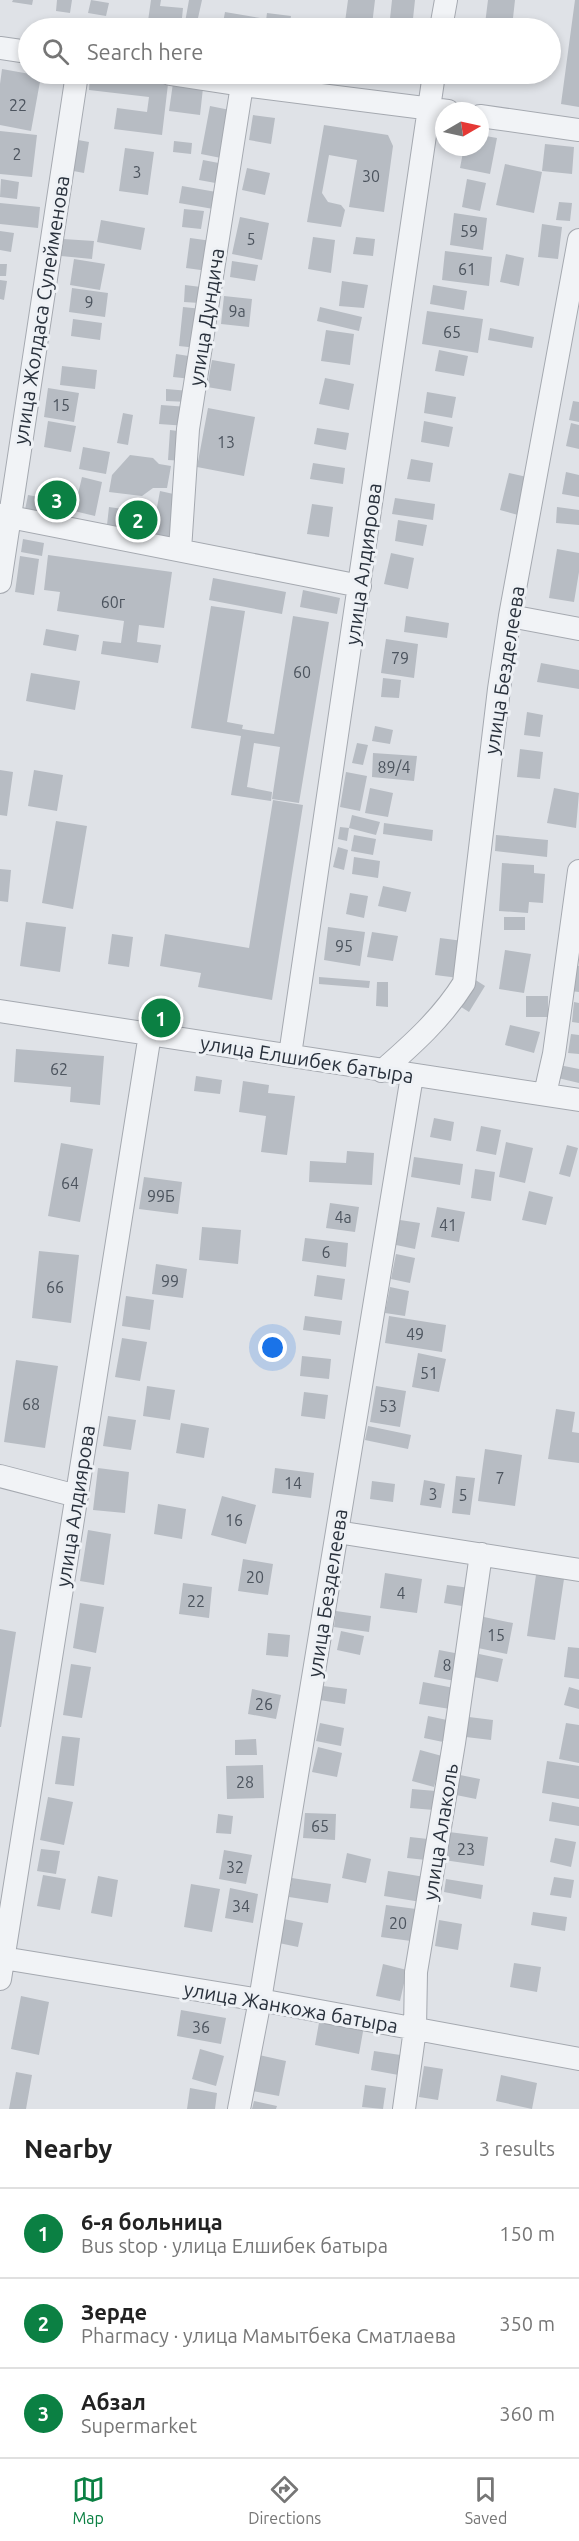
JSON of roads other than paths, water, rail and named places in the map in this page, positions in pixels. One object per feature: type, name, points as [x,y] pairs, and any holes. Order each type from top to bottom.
[{"type":"street","points":[[443,18],[446,0]]},
{"type":"street","points":[[0,48],[18,51]]},
{"type":"street","name":"улица Жолдаса Сулейменова","points":[[0,582],[5,516],[75,84]]},
{"type":"street","points":[[230,84],[435,110]]},
{"type":"street","name":"улица Алдиярова","points":[[435,84],[437,102]]},
{"type":"street","name":"улица Дундича","points":[[180,550],[188,429],[242,86]]},
{"type":"street","points":[[489,117],[579,130]]},
{"type":"street","name":"улица Алдиярова","points":[[290,1055],[360,586],[435,128]]},
{"type":"street","name":"улица Безделеева","points":[[382,1071],[413,1044],[448,1007],[464,983],[499,689],[510,616],[579,240]]},
{"type":"street","points":[[5,516],[360,586]]},
{"type":"street","points":[[510,616],[579,629]]},
{"type":"street","points":[[545,1094],[554,1054],[579,871]]},
{"type":"street","name":"улица Елшибек батыра","points":[[0,1011],[579,1100]]},
{"type":"street","name":"улица Алдиярова","points":[[2,1969],[8,1875],[76,1496],[150,1034]]},
{"type":"street","name":"улица Безделеева","points":[[239,2109],[260,2000],[412,1076]]},
{"type":"street","points":[[0,1476],[76,1496]]},
{"type":"street","points":[[337,1532],[579,1570]]},
{"type":"street","name":"улица Алаколь","points":[[404,2109],[415,2029],[416,1972],[454,1743],[481,1554]]},
{"type":"street","name":"улица Жанкожа батыра","points":[[2,1969],[260,2000],[579,2059]]},
{"type":"place","name":"Абзал","points":[[57,500]]},
{"type":"place","name":"Зерде","points":[[138,520]]},
{"type":"place","name":"6-я больница","points":[[161,1018]]}]
